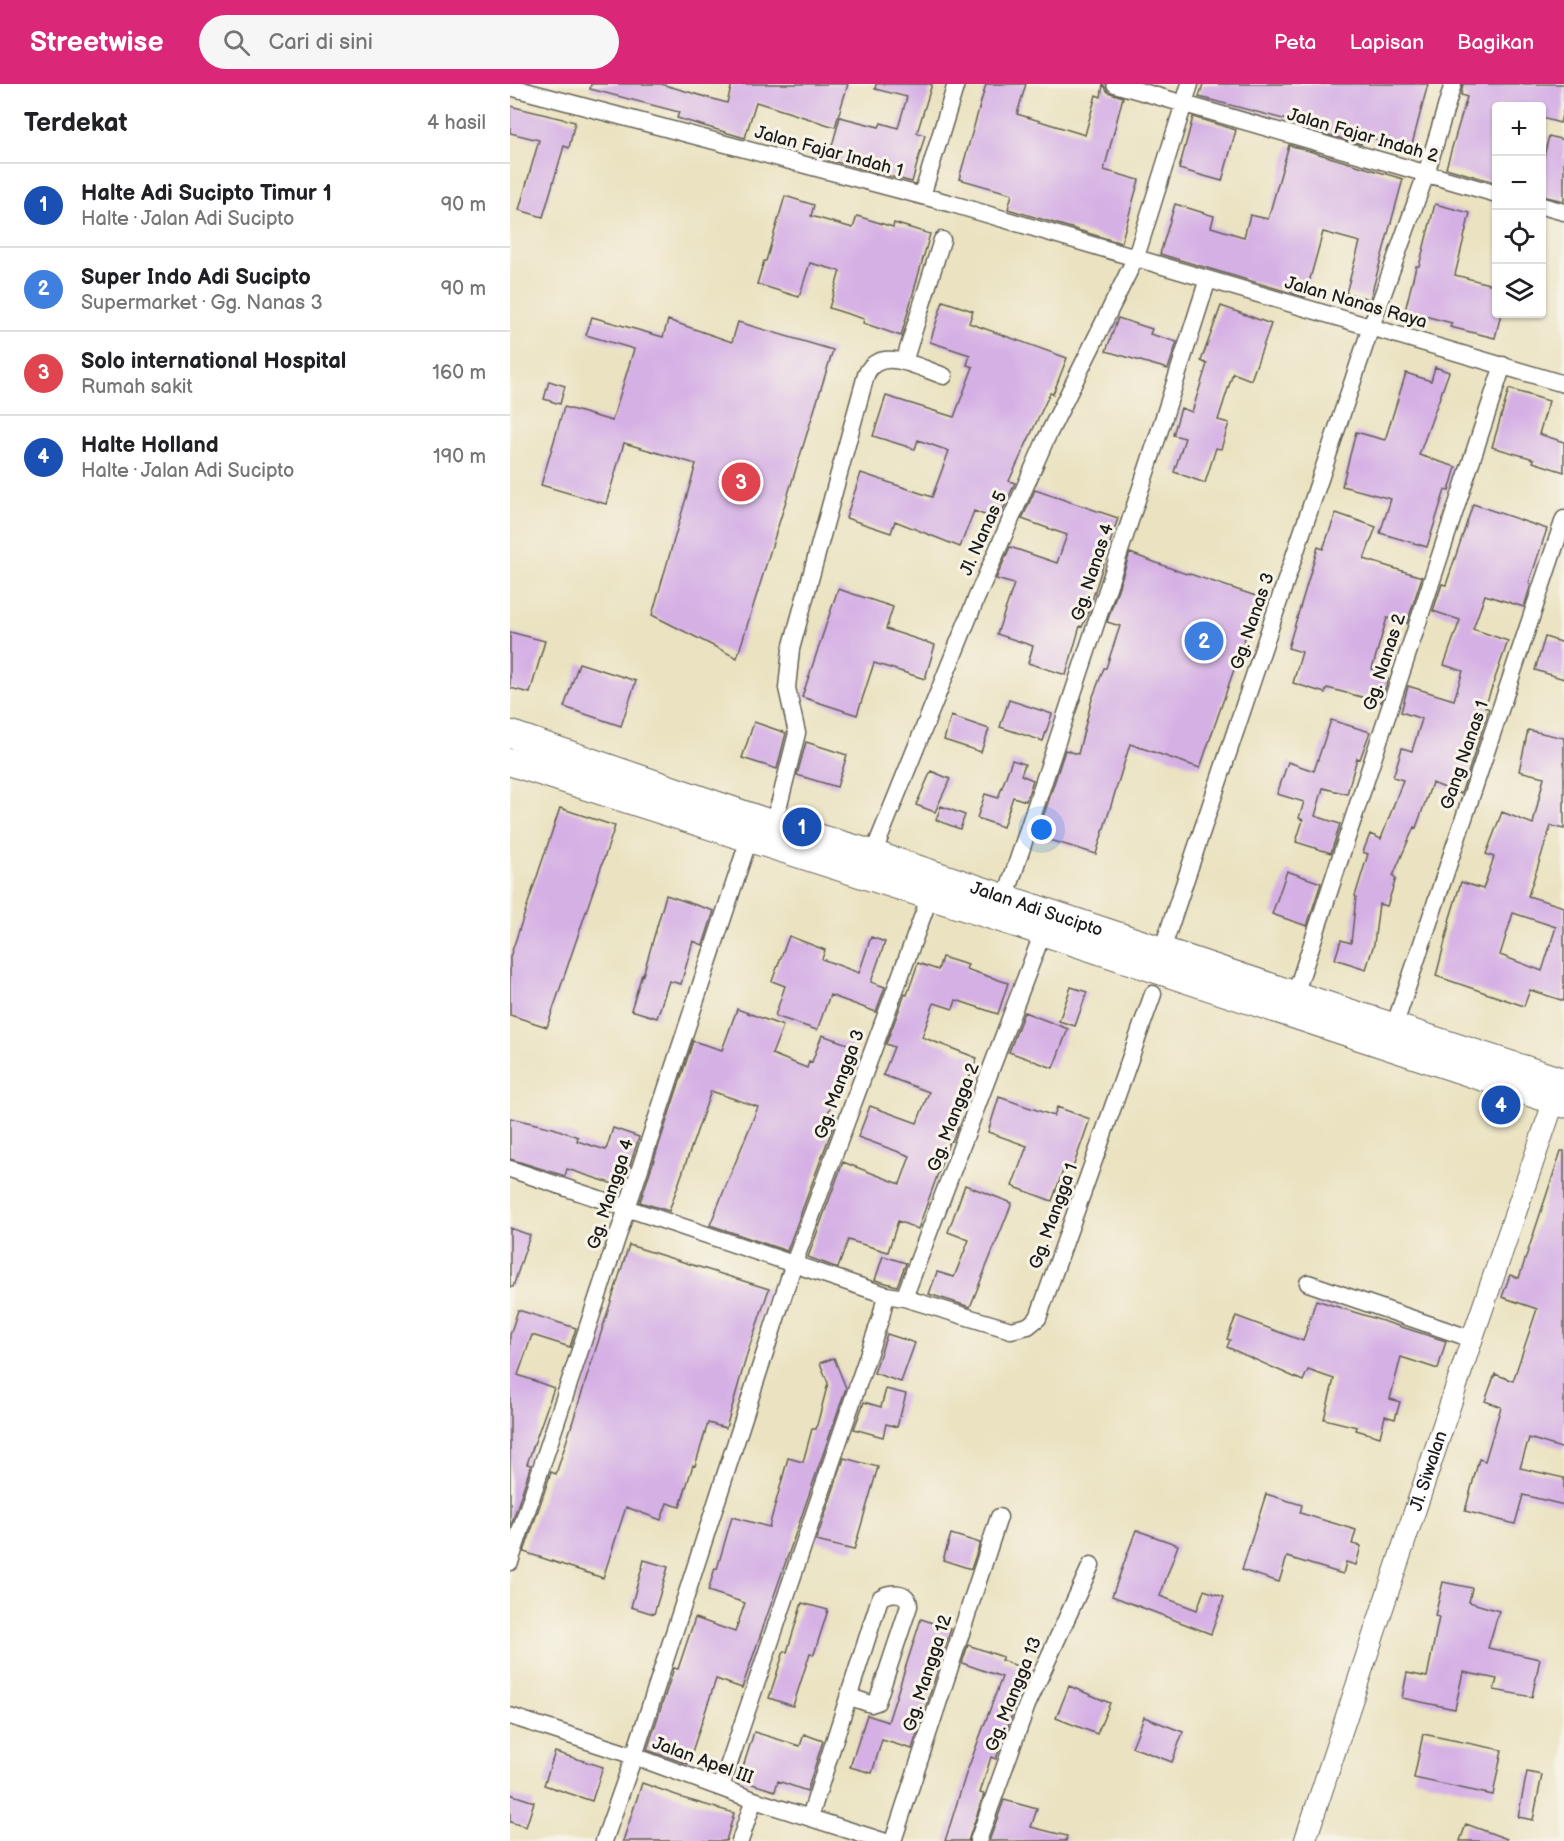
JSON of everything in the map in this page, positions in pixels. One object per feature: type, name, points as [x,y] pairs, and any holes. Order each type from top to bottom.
[{"type":"highway","name":"Jalan Adi Sucipto","points":[[510,734],[762,836],[925,908],[1043,932],[1561,1096]]},
{"type":"highway","name":"Jalan Adi Sucipto","points":[[510,762],[762,836],[877,843],[1397,1015],[1561,1096]]},
{"type":"street","points":[[922,196],[956,84]]},
{"type":"street","name":"Jalan Fajar Indah 2","points":[[1115,84],[1492,193]]},
{"type":"street","name":"Jl. Nanas 5","points":[[877,843],[976,598],[1045,441],[1136,257],[1190,84]]},
{"type":"street","name":"Gg. Nanas 3","points":[[1166,939],[1371,327],[1426,174],[1453,84]]},
{"type":"street","name":"Jalan Fajar Indah 1","points":[[510,87],[922,196],[1136,257]]},
{"type":"street","points":[[1546,207],[1564,212]]},
{"type":"street","points":[[942,240],[904,362],[944,376]]},
{"type":"street","name":"Jalan Nanas Raya","points":[[1136,257],[1564,384]]},
{"type":"street","name":"Gg. Nanas 4","points":[[1009,888],[1208,279]]},
{"type":"street","name":"Gg. Mangga 4","points":[[510,1562],[626,1208],[762,836],[797,733],[787,688],[791,649],[866,375],[871,366],[878,362],[888,360],[904,362]]},
{"type":"street","name":"Gg. Nanas 2","points":[[1299,984],[1503,365]]},
{"type":"street","name":"Gang Nanas 1","points":[[1397,1015],[1564,519]]},
{"type":"street","name":"Gg. Mangga 3","points":[[604,1841],[634,1756],[794,1263],[925,908]]},
{"type":"street","name":"Gg. Mangga 2","points":[[904,1298],[1043,932]]},
{"type":"street","name":"Gg. Mangga 1","points":[[904,1298],[1011,1330],[1028,1326],[1038,1317],[1153,994]]},
{"type":"street","name":"Jl. Siwalan","points":[[1305,1841],[1472,1339],[1561,1096]]},
{"type":"street","points":[[510,1169],[886,1295],[904,1298]]},
{"type":"street","points":[[1308,1283],[1472,1339]]},
{"type":"street","points":[[721,1787],[882,1317],[886,1295]]},
{"type":"street","name":"Gg. Mangga 12","points":[[893,1841],[999,1517]]},
{"type":"street","name":"Gg. Mangga 13","points":[[978,1841],[1027,1705],[1090,1565]]},
{"type":"street","points":[[810,1817],[880,1598],[887,1593],[906,1597],[909,1606],[878,1702],[871,1704],[850,1697]]},
{"type":"street","name":"Jalan Apel III","points":[[510,1716],[634,1756],[754,1800],[883,1841]]},
{"type":"street","points":[[740,1841],[752,1805]]},
{"type":"building","points":[[591,84],[661,84],[727,103],[732,84],[848,84],[835,127],[756,102],[745,138],[677,118],[679,112],[590,89]]},
{"type":"building","points":[[876,84],[932,84],[917,133],[925,135],[912,182],[828,160],[840,117],[879,127],[881,123],[898,128],[907,97],[875,89]]},
{"type":"building","points":[[986,84],[1026,84],[1017,114],[1085,135],[1096,95],[1101,97],[1103,84],[1108,92],[1123,97],[1104,170],[1139,180],[1121,243],[1008,209],[1012,194],[959,179]]},
{"type":"building","points":[[1203,84],[1428,84],[1411,148],[1364,136],[1361,144],[1294,125],[1295,122],[1199,97]]},
{"type":"building","points":[[1463,84],[1564,84],[1564,107],[1560,123],[1546,119],[1546,102],[1492,102],[1492,182],[1446,168],[1467,97],[1461,95]]},
{"type":"building","points":[[510,106],[575,122],[569,148],[564,146],[543,217],[519,210],[539,140],[510,133]]},
{"type":"building","points":[[1193,117],[1236,130],[1222,181],[1179,169]]},
{"type":"building","points":[[1549,136],[1564,140],[1564,201],[1546,197],[1546,148]]},
{"type":"building","points":[[1289,145],[1403,179],[1370,299],[1346,293],[1360,242],[1323,232],[1305,297],[1160,254],[1175,204],[1214,216],[1211,227],[1244,237],[1250,215],[1268,219]]},
{"type":"building","points":[[785,196],[814,205],[811,216],[853,228],[857,216],[893,227],[894,223],[930,234],[901,336],[863,323],[864,319],[829,308],[840,271],[810,263],[799,297],[757,284]]},
{"type":"building","points":[[1435,204],[1470,213],[1455,275],[1492,285],[1492,318],[1500,318],[1495,338],[1450,327],[1452,323],[1405,311],[1416,266],[1419,266]]},
{"type":"building","points":[[943,301],[973,311],[969,323],[1067,358],[1053,394],[1050,393],[1009,481],[1015,483],[1002,512],[998,511],[995,519],[974,511],[960,547],[895,521],[891,533],[846,518],[861,473],[932,497],[949,451],[918,440],[915,449],[873,436],[886,396],[954,417],[973,367],[967,365],[970,355],[930,342]]},
{"type":"building","points":[[1221,306],[1271,324],[1251,380],[1233,373],[1218,420],[1229,423],[1221,449],[1216,448],[1205,483],[1174,472],[1185,438],[1173,435],[1181,408],[1192,412],[1207,364],[1201,361]]},
{"type":"building","points":[[592,317],[663,337],[668,320],[732,342],[738,322],[833,350],[737,658],[652,615],[696,464],[624,443],[606,504],[541,485],[564,407],[612,421],[634,349],[586,335]]},
{"type":"building","points":[[1118,318],[1152,329],[1150,334],[1177,342],[1168,369],[1106,351]]},
{"type":"building","points":[[1435,367],[1449,372],[1419,455],[1456,467],[1449,491],[1445,490],[1427,547],[1380,533],[1391,499],[1342,486],[1356,432],[1385,440],[1406,373],[1431,381]]},
{"type":"building","points":[[549,381],[565,386],[560,404],[544,399]]},
{"type":"building","points":[[1509,389],[1549,401],[1539,434],[1564,442],[1564,472],[1533,462],[1534,459],[1492,447]]},
{"type":"building","points":[[1035,490],[1118,518],[1087,616],[1082,627],[1080,626],[1066,675],[1028,663],[1033,646],[997,634],[1014,584],[996,579],[1010,547],[1057,563],[1067,535],[1022,519]]},
{"type":"building","points":[[1473,504],[1547,529],[1529,583],[1531,584],[1524,607],[1485,595],[1473,629],[1508,641],[1485,707],[1489,709],[1461,794],[1432,783],[1416,828],[1414,827],[1393,876],[1396,878],[1387,906],[1379,904],[1374,944],[1366,969],[1335,959],[1341,940],[1351,943],[1355,896],[1368,854],[1363,852],[1370,834],[1381,839],[1403,780],[1393,777],[1402,748],[1412,751],[1422,719],[1401,712],[1408,686],[1454,700],[1463,671],[1444,665],[1460,620],[1433,611],[1442,584],[1446,585]]},
{"type":"building","points":[[1336,513],[1376,527],[1364,559],[1422,577],[1407,623],[1387,618],[1372,669],[1384,672],[1383,678],[1388,679],[1381,702],[1327,688],[1325,693],[1293,683],[1302,652],[1288,648],[1318,547],[1323,549]]},
{"type":"building","points":[[1130,553],[1259,597],[1200,768],[1130,744],[1096,854],[1037,836],[1065,750],[1078,754],[1092,699],[1104,668],[1106,668],[1120,626],[1107,622]]},
{"type":"building","points":[[838,589],[893,607],[886,629],[935,645],[925,679],[874,663],[857,715],[802,697]]},
{"type":"building","points":[[510,632],[545,641],[530,693],[510,688]]},
{"type":"building","points":[[1545,637],[1564,643],[1564,679],[1535,670]]},
{"type":"building","points":[[579,663],[636,681],[621,726],[564,707]]},
{"type":"building","points":[[1009,700],[1052,714],[1043,741],[1000,727]]},
{"type":"building","points":[[951,716],[989,729],[981,752],[944,740]]},
{"type":"building","points":[[1331,720],[1370,732],[1360,759],[1357,758],[1347,794],[1323,788],[1315,816],[1340,824],[1331,853],[1296,842],[1303,820],[1299,818],[1304,802],[1277,794],[1288,762],[1314,771]]},
{"type":"building","points":[[754,722],[786,733],[777,769],[742,758]]},
{"type":"building","points":[[1528,730],[1564,738],[1564,829],[1551,826],[1528,896],[1564,907],[1564,1001],[1530,990],[1524,1006],[1436,976],[1461,882],[1483,889],[1494,857],[1486,854],[1502,812],[1533,824],[1544,777],[1519,771]],"holes":[[[1513,913],[1556,927],[1542,971],[1500,955]]]},
{"type":"building","points":[[806,742],[847,755],[837,787],[797,775]]},
{"type":"building","points":[[1012,760],[1025,764],[1021,775],[1033,780],[1026,801],[1013,797],[1003,827],[977,818],[985,794],[998,798]]},
{"type":"building","points":[[931,771],[950,779],[935,812],[916,805]]},
{"type":"building","points":[[941,806],[965,815],[960,829],[936,820]]},
{"type":"building","points":[[560,808],[615,826],[547,1027],[510,1015],[510,957]]},
{"type":"building","points":[[1287,871],[1321,883],[1307,926],[1272,914]]},
{"type":"building","points":[[666,895],[714,911],[703,945],[693,941],[681,984],[669,981],[657,1018],[631,1010]]},
{"type":"building","points":[[789,936],[825,950],[822,959],[859,973],[871,937],[885,942],[871,982],[885,987],[876,1012],[830,995],[817,1030],[775,1016],[785,986],[772,981]]},
{"type":"building","points":[[942,957],[968,965],[966,969],[1008,983],[998,1014],[956,1000],[953,1009],[934,1003],[922,1037],[977,1058],[951,1125],[958,1127],[952,1141],[950,1140],[918,1229],[898,1221],[888,1252],[848,1240],[838,1268],[808,1257],[843,1162],[900,1184],[910,1156],[858,1137],[870,1106],[917,1123],[929,1092],[883,1075],[894,1047],[886,1044],[918,963],[938,970]]},
{"type":"building","points":[[1071,987],[1087,992],[1075,1026],[1059,1021]]},
{"type":"building","points":[[737,1009],[783,1026],[772,1054],[807,1068],[809,1061],[812,1062],[822,1035],[853,1046],[828,1113],[837,1116],[787,1251],[710,1225],[758,1107],[711,1091],[669,1211],[640,1202],[693,1041],[722,1050]]},
{"type":"building","points":[[1024,1012],[1068,1029],[1053,1068],[1009,1052]]},
{"type":"building","points":[[999,1097],[1054,1116],[1057,1107],[1090,1119],[1072,1170],[1064,1168],[1052,1201],[1012,1186],[1027,1146],[988,1132]]},
{"type":"building","points":[[510,1118],[553,1128],[578,1137],[577,1141],[606,1150],[613,1128],[639,1137],[623,1187],[567,1169],[565,1176],[510,1159]]},
{"type":"building","points":[[1561,1151],[1564,1151],[1564,1449],[1529,1438],[1520,1468],[1564,1478],[1564,1505],[1523,1495],[1515,1524],[1465,1511],[1479,1459],[1485,1461],[1501,1407],[1485,1401],[1495,1374],[1513,1381],[1537,1309],[1502,1297],[1510,1275],[1519,1278]]},
{"type":"building","points":[[965,1185],[1012,1203],[970,1307],[929,1294],[937,1272],[954,1277],[969,1240],[948,1232]]},
{"type":"building","points":[[510,1228],[530,1235],[513,1287],[510,1287]]},
{"type":"building","points":[[629,1245],[769,1289],[726,1428],[708,1423],[680,1507],[667,1503],[661,1520],[626,1507],[603,1578],[524,1552],[551,1472],[556,1474]]},
{"type":"building","points":[[883,1256],[906,1263],[897,1286],[875,1280]]},
{"type":"building","points":[[1316,1300],[1446,1341],[1438,1369],[1401,1357],[1390,1399],[1400,1402],[1395,1419],[1385,1416],[1380,1437],[1356,1430],[1357,1427],[1324,1419],[1334,1379],[1308,1370],[1303,1381],[1227,1347],[1230,1340],[1227,1339],[1236,1316],[1303,1341]]},
{"type":"building","points":[[518,1310],[576,1328],[570,1347],[532,1335],[518,1375],[554,1388],[527,1464],[531,1465],[510,1529],[510,1335]]},
{"type":"building","points":[[887,1334],[915,1343],[901,1382],[874,1373]]},
{"type":"building","points":[[834,1358],[846,1388],[742,1688],[716,1679],[688,1764],[647,1750],[674,1668],[678,1669],[695,1618],[735,1632],[745,1603],[708,1591],[732,1517],[769,1527],[788,1458],[803,1462],[812,1429],[816,1429],[828,1383],[820,1363]]},
{"type":"building","points":[[886,1389],[906,1394],[897,1427],[886,1424],[883,1437],[854,1429],[864,1402],[881,1407]]},
{"type":"building","points":[[844,1458],[878,1467],[854,1550],[816,1541]]},
{"type":"building","points":[[1266,1494],[1302,1505],[1300,1513],[1356,1530],[1352,1544],[1361,1546],[1356,1565],[1346,1562],[1343,1574],[1287,1557],[1279,1582],[1242,1570]]},
{"type":"building","points":[[1136,1530],[1178,1545],[1160,1596],[1197,1610],[1204,1590],[1224,1597],[1211,1634],[1112,1596]]},
{"type":"building","points":[[951,1534],[980,1543],[971,1569],[943,1560]]},
{"type":"building","points":[[644,1560],[668,1567],[654,1614],[631,1607]]},
{"type":"building","points":[[1443,1582],[1472,1588],[1469,1602],[1499,1611],[1488,1648],[1540,1659],[1532,1697],[1494,1690],[1497,1679],[1463,1672],[1455,1709],[1402,1698],[1407,1673],[1427,1677],[1439,1617],[1435,1616]]},
{"type":"building","points":[[802,1603],[828,1610],[814,1654],[810,1653],[793,1706],[769,1698],[784,1651],[787,1652]]},
{"type":"building","points":[[921,1619],[951,1629],[912,1749],[882,1740],[872,1773],[850,1767],[867,1715],[888,1722]]},
{"type":"building","points":[[968,1645],[1003,1657],[1001,1660],[1031,1671],[1017,1701],[996,1759],[991,1757],[980,1793],[984,1794],[968,1841],[945,1841],[966,1774],[1002,1677],[962,1663]]},
{"type":"building","points":[[1069,1686],[1110,1703],[1097,1734],[1056,1718]]},
{"type":"building","points":[[1144,1717],[1183,1732],[1172,1762],[1132,1747]]},
{"type":"building","points":[[754,1732],[800,1746],[804,1734],[823,1741],[807,1791],[778,1781],[775,1791],[739,1780]]},
{"type":"building","points":[[1423,1734],[1502,1750],[1493,1795],[1414,1778]]},
{"type":"building","points":[[555,1752],[603,1767],[592,1801],[544,1785]]},
{"type":"building","points":[[1527,1772],[1542,1775],[1533,1820],[1518,1817]]},
{"type":"building","points":[[642,1783],[682,1798],[734,1813],[726,1841],[623,1841]]},
{"type":"building","points":[[510,1794],[534,1802],[526,1827],[510,1822]]},
{"type":"building","points":[[1004,1800],[1037,1809],[1031,1827],[1067,1836],[1066,1841],[989,1841]]},
{"type":"building","points":[[1466,1824],[1507,1839],[1506,1841],[1460,1841]]},
{"type":"place","name":"Solo international Hospital","points":[[741,482]]},
{"type":"place","name":"Super Indo Adi Sucipto","points":[[1204,641]]},
{"type":"place","name":"Halte Adi Sucipto Timur 1","points":[[802,827]]},
{"type":"place","name":"Halte Holland","points":[[1501,1105]]}]
